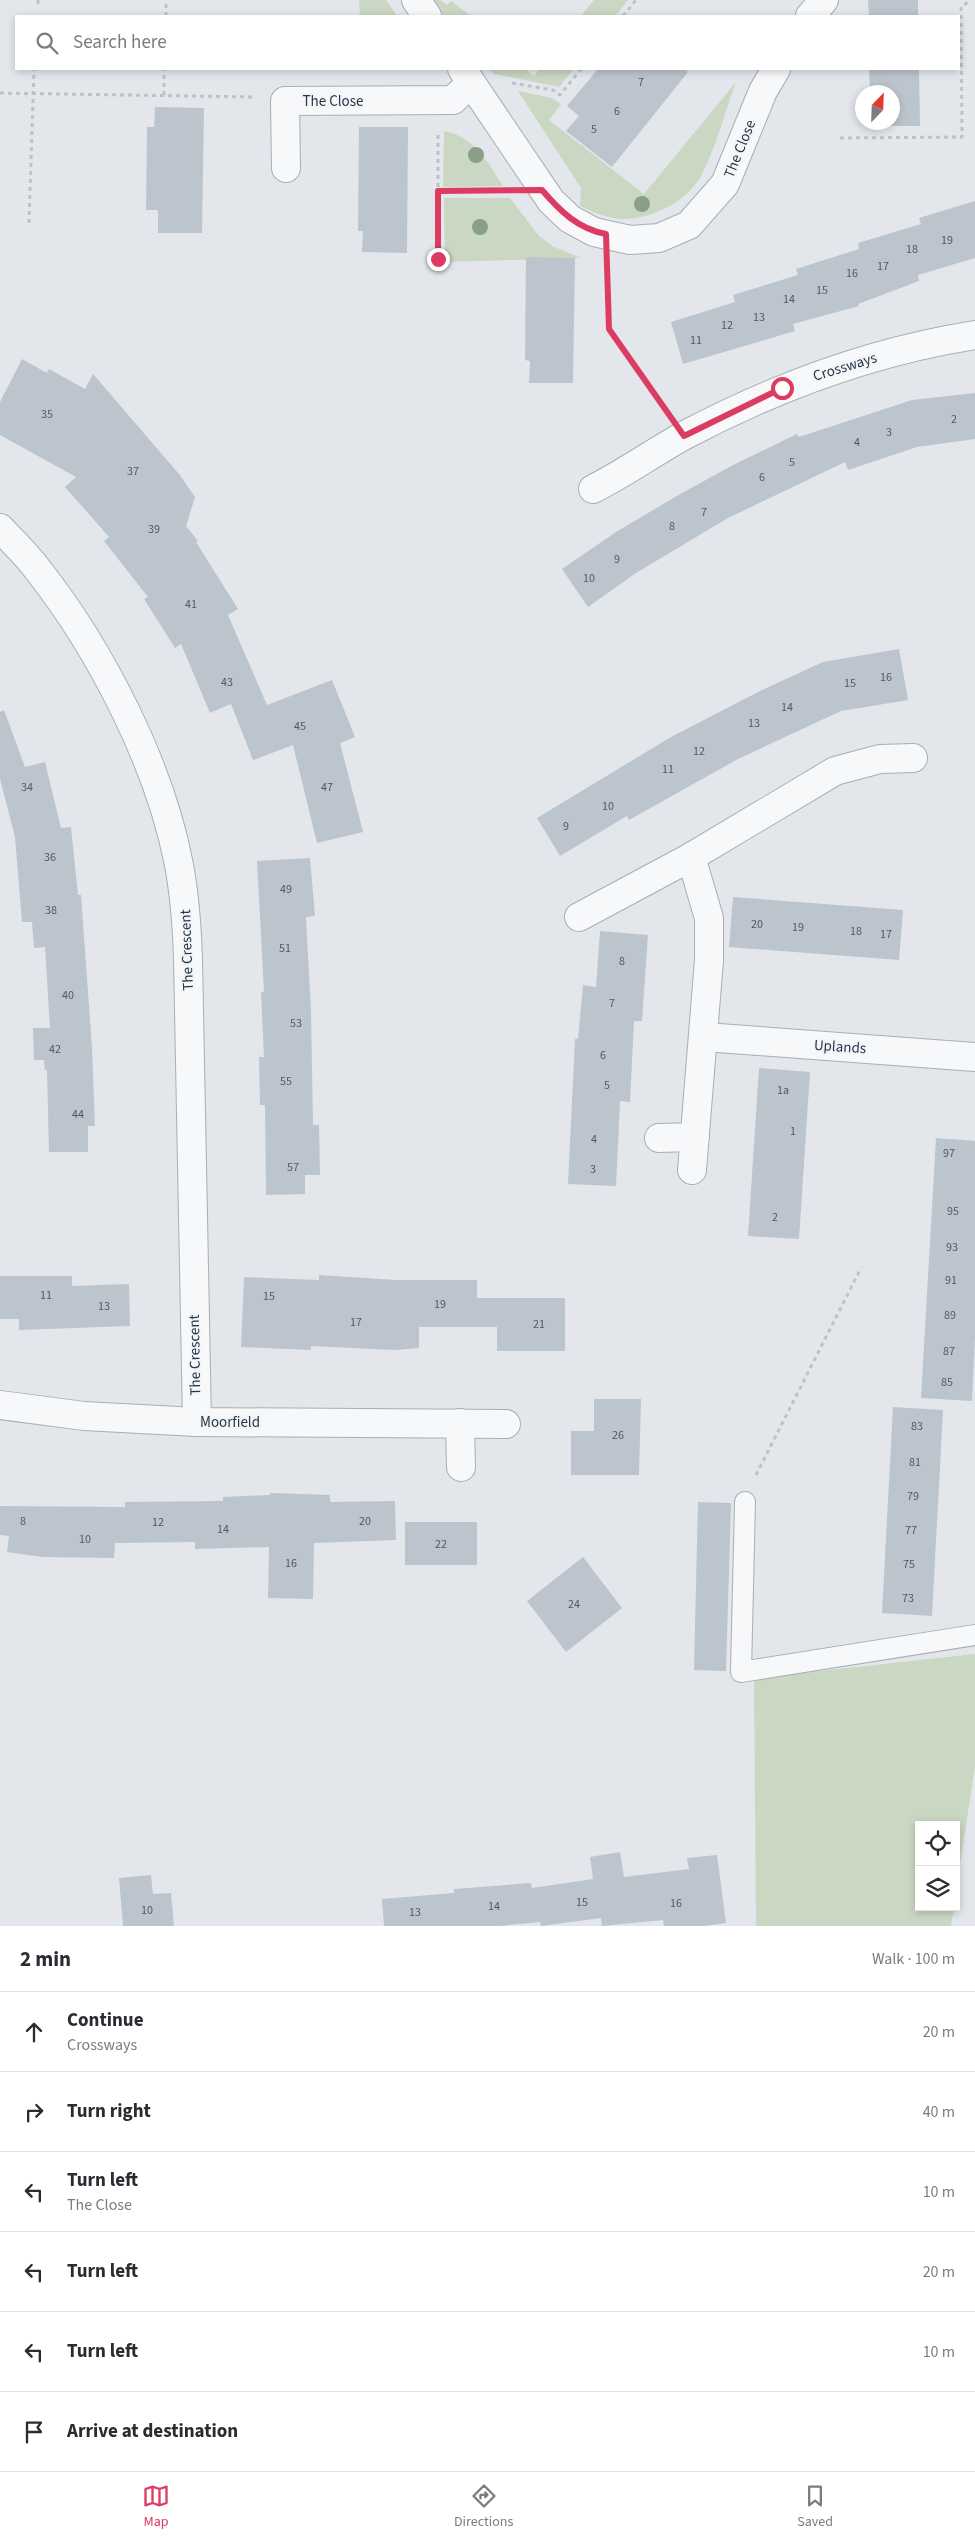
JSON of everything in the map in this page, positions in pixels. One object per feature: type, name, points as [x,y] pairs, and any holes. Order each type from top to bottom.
[{"type":"street","points":[[416,0],[425,15]]},
{"type":"street","points":[[811,15],[824,0]]},
{"type":"street","name":"The Close","points":[[286,168],[285,101],[453,100],[467,76],[542,190],[570,219],[594,232],[630,240],[659,238],[689,225],[725,184],[763,91],[775,70]]},
{"type":"street","name":"Crossways","points":[[606,475],[782,388],[846,366],[947,339],[975,335]]},
{"type":"street","name":"The Crescent","points":[[0,528],[38,568],[74,620],[113,688],[141,745],[164,812],[178,863],[185,905],[188,959],[197,1422]]},
{"type":"street","points":[[579,917],[692,857],[835,771],[881,770],[913,758]]},
{"type":"street","points":[[692,857],[708,918],[709,960],[692,1170]]},
{"type":"street","name":"Uplands","points":[[704,1037],[975,1057]]},
{"type":"street","points":[[659,1138],[695,1137]]},
{"type":"street","name":"Moorfield","points":[[0,1405],[84,1416],[197,1422],[506,1424]]},
{"type":"street","points":[[460,1423],[461,1467]]},
{"type":"lane","points":[[745,1502],[741,1672],[975,1635]]},
{"type":"path","points":[[166,0],[166,15]]},
{"type":"path","points":[[624,15],[636,0]]},
{"type":"path","points":[[840,138],[962,137],[961,7],[971,0]]},
{"type":"path","points":[[29,223],[34,70]]},
{"type":"path","points":[[164,70],[164,96]]},
{"type":"path","points":[[467,76],[553,90],[560,95],[580,70]]},
{"type":"path","points":[[0,93],[243,96],[285,101]]},
{"type":"path","points":[[438,259],[439,100]]},
{"type":"path","points":[[438,191],[542,190]]},
{"type":"path","points":[[606,234],[609,329],[684,436]]},
{"type":"path","points":[[745,1502],[746,1495],[862,1268]]},
{"type":"green space","points":[[359,0],[386,0],[396,15],[360,15]]},
{"type":"green space","points":[[432,0],[440,0],[447,5],[451,1],[470,15],[443,15]]},
{"type":"green space","points":[[594,0],[628,0],[616,15],[582,15]]},
{"type":"green space","points":[[490,70],[526,70],[534,76],[539,70],[573,70],[559,87],[494,74]]},
{"type":"green space","points":[[736,82],[713,150],[697,182],[671,205],[650,215],[628,219],[609,217],[580,206],[581,188],[518,91],[552,98],[561,104],[549,120],[644,194]]},
{"type":"green space","points":[[444,131],[464,138],[472,144],[486,159],[503,186],[443,187]]},
{"type":"green space","points":[[444,198],[510,198],[539,236],[552,246],[581,258],[445,262]]},
{"type":"green space","points":[[975,1654],[975,1766],[960,1865],[960,1821],[915,1821],[915,1911],[953,1911],[951,1926],[756,1926],[754,1678]]},
{"type":"building","points":[[868,0],[918,0],[918,15],[869,15]]},
{"type":"building","points":[[597,70],[685,70],[688,72],[612,167],[566,131],[579,116],[567,106]]},
{"type":"building","points":[[869,70],[919,70],[920,126],[900,126],[900,85],[870,85]]},
{"type":"building","points":[[155,107],[204,108],[202,233],[158,233],[158,210],[146,210],[147,127],[154,127]]},
{"type":"building","points":[[359,127],[408,127],[407,253],[362,252],[363,231],[358,231]]},
{"type":"building","points":[[975,201],[975,258],[918,275],[919,281],[858,304],[859,306],[793,324],[795,331],[683,364],[671,322],[735,302],[733,295],[798,275],[796,269],[859,249],[858,243],[921,224],[919,218]]},
{"type":"building","points":[[526,257],[575,258],[573,383],[529,383],[530,361],[525,360]]},
{"type":"building","points":[[22,359],[47,373],[49,369],[85,389],[93,374],[179,474],[195,497],[186,526],[198,541],[196,542],[238,609],[228,615],[267,705],[332,680],[355,737],[340,743],[363,832],[317,843],[293,745],[253,760],[231,704],[210,713],[181,644],[175,648],[144,599],[148,597],[104,541],[109,537],[65,487],[76,477],[0,435],[0,402]]},
{"type":"building","points":[[975,393],[975,439],[917,447],[848,470],[845,462],[728,518],[636,573],[588,607],[562,569],[616,532],[675,497],[733,465],[797,434],[799,437],[912,400]]},
{"type":"building","points":[[899,649],[908,700],[841,711],[738,759],[629,820],[627,816],[560,856],[537,818],[671,737],[760,691],[823,662]]},
{"type":"building","points":[[4,710],[25,767],[45,762],[61,828],[71,827],[78,895],[81,895],[92,1048],[95,1126],[88,1126],[88,1152],[49,1152],[47,1070],[45,1070],[44,1060],[34,1060],[33,1028],[50,1028],[45,947],[34,948],[32,922],[22,922],[15,837],[0,779],[0,712]]},
{"type":"building","points":[[310,858],[315,916],[306,917],[311,1011],[313,1125],[319,1125],[320,1175],[305,1175],[305,1194],[266,1195],[265,1105],[260,1105],[259,1057],[264,1057],[261,992],[264,992],[257,861]]},
{"type":"building","points":[[733,897],[903,910],[899,960],[729,947]]},
{"type":"building","points":[[600,931],[648,935],[642,1021],[634,1021],[630,1102],[620,1101],[616,1186],[568,1184],[575,1039],[578,1039],[583,985],[596,987]]},
{"type":"building","points":[[759,1068],[810,1072],[799,1239],[748,1236]]},
{"type":"building","points":[[936,1138],[975,1141],[975,1338],[972,1401],[921,1398]]},
{"type":"building","points":[[319,1275],[396,1280],[477,1280],[477,1298],[565,1298],[565,1351],[497,1351],[497,1327],[419,1327],[419,1348],[394,1350],[311,1346],[311,1350],[241,1347],[244,1277],[319,1280]]},
{"type":"building","points":[[0,1276],[72,1276],[72,1286],[129,1284],[130,1326],[19,1330],[19,1319],[0,1319]]},
{"type":"building","points":[[594,1399],[641,1399],[639,1475],[571,1475],[571,1431],[594,1431]]},
{"type":"building","points":[[893,1407],[943,1410],[932,1616],[882,1613]]},
{"type":"building","points":[[270,1493],[330,1495],[330,1502],[395,1501],[396,1540],[314,1543],[313,1599],[268,1598],[269,1547],[195,1549],[195,1542],[115,1543],[114,1558],[42,1557],[7,1552],[9,1536],[0,1535],[0,1506],[125,1507],[125,1502],[223,1501],[223,1497],[270,1495]]},
{"type":"building","points":[[698,1502],[731,1503],[726,1671],[694,1670]]},
{"type":"building","points":[[405,1522],[477,1522],[477,1565],[405,1565]]},
{"type":"building","points":[[583,1557],[622,1608],[566,1652],[527,1601]]},
{"type":"building","points":[[620,1852],[624,1877],[689,1869],[687,1858],[717,1855],[726,1923],[704,1926],[664,1926],[663,1920],[602,1926],[601,1918],[541,1926],[540,1922],[499,1926],[384,1926],[382,1899],[454,1893],[454,1889],[531,1883],[532,1888],[593,1879],[590,1857]]},
{"type":"building","points":[[151,1875],[153,1894],[171,1893],[174,1926],[123,1926],[119,1878]]},
{"type":"route","points":[[438,259],[438,191],[542,190],[570,219],[594,232],[606,234],[609,329],[684,436],[782,388]]}]
